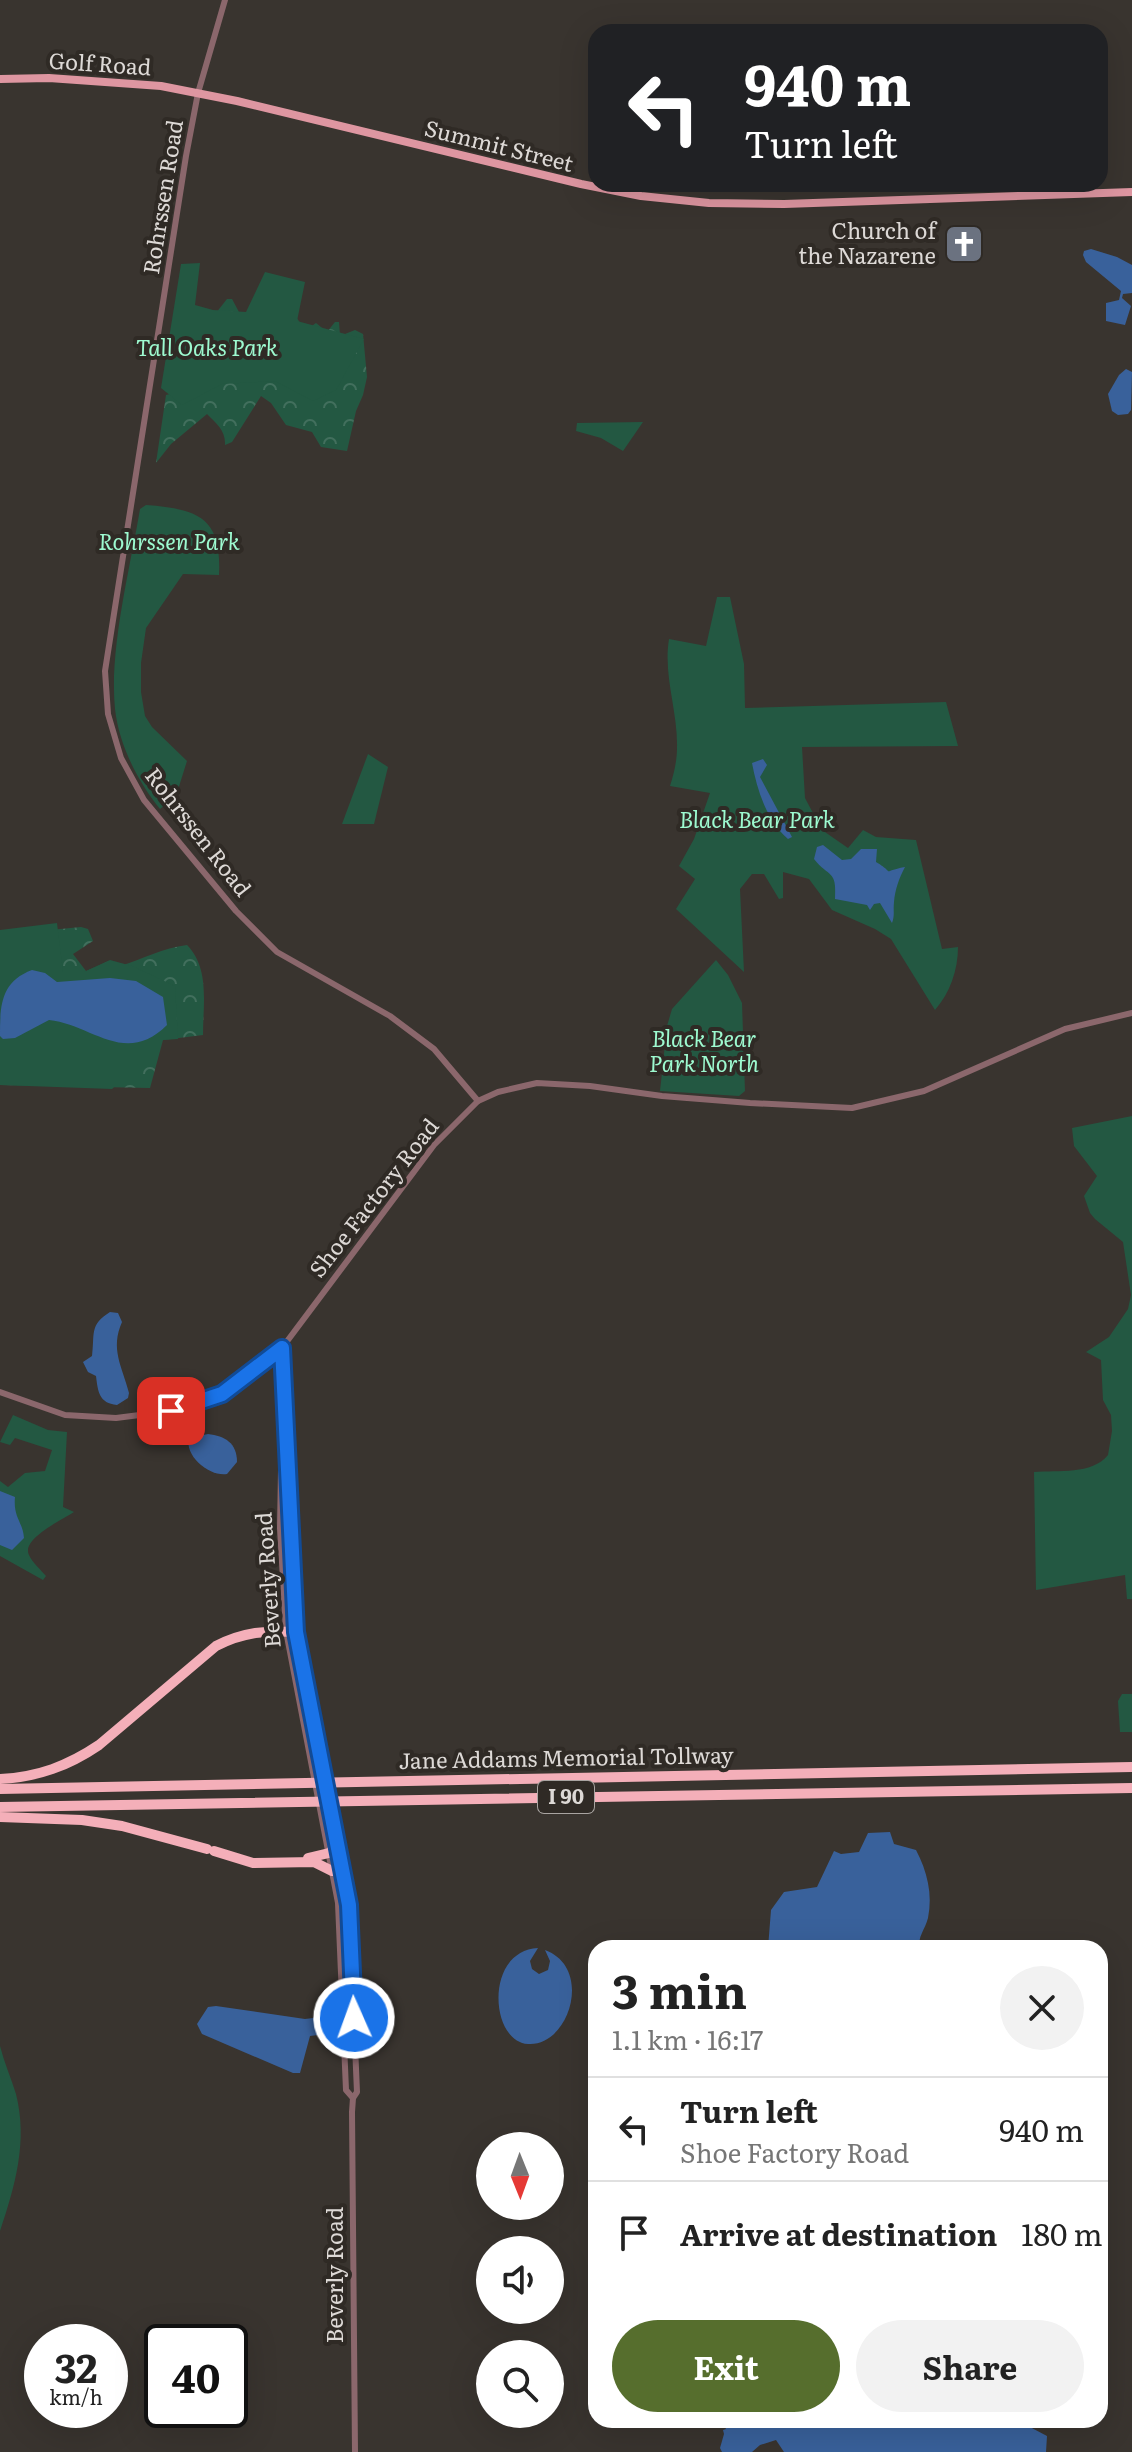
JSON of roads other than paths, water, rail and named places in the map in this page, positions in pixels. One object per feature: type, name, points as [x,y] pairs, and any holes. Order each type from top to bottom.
[{"type":"highway","points":[[0,1779],[45,1773],[78,1759],[99,1745],[216,1646],[233,1637],[251,1632],[291,1631]]},
{"type":"highway","name":"Jane Addams Memorial Tollway","points":[[0,1789],[1132,1767]]},
{"type":"highway","name":"Jane Addams Memorial Tollway","points":[[0,1807],[1132,1788]]},
{"type":"highway","points":[[0,1817],[82,1820],[122,1826],[253,1863],[314,1862],[332,1871]]},
{"type":"highway","points":[[281,1863],[329,1853],[339,1845]]},
{"type":"main road","name":"Golf Road","points":[[0,79],[112,81],[198,93]]},
{"type":"main road","name":"Summit Street","points":[[198,93],[588,185]]},
{"type":"main road","name":"Summit Street","points":[[621,192],[696,202],[784,204],[1132,192]]},
{"type":"street","name":"Rohrssen Road","points":[[225,0],[198,93],[105,671],[108,714],[121,758],[144,800],[236,911],[277,952],[390,1016],[434,1049],[478,1101]]},
{"type":"street","name":"Shoe Factory Road","points":[[0,1392],[65,1415],[116,1418],[171,1411],[222,1394],[282,1348],[434,1145],[478,1101],[498,1092],[537,1083],[750,1103],[852,1108],[924,1091],[1065,1029],[1132,1013]]},
{"type":"street","name":"Beverly Road","points":[[282,1348],[291,1631],[338,1903],[346,2090],[353,2098]]},
{"type":"street","name":"Beverly Road","points":[[291,1631],[334,1820],[349,1905],[357,2092],[353,2098],[355,2452]]},
{"type":"water","points":[[1091,249],[1132,265],[1132,293],[1123,294],[1122,298],[1131,306],[1125,325],[1106,321],[1106,303],[1119,300],[1121,291],[1086,262],[1084,251]]},
{"type":"water","points":[[1126,369],[1132,372],[1131,410],[1128,414],[1118,415],[1112,411],[1108,394]]},
{"type":"water","points":[[763,759],[767,765],[760,777],[792,837],[788,839],[769,814],[757,784],[752,763]]},
{"type":"water","points":[[823,845],[842,860],[851,859],[861,849],[877,849],[876,862],[889,871],[905,867],[895,893],[892,923],[880,903],[874,904],[870,910],[867,905],[835,899],[833,878],[814,859],[817,847]]},
{"type":"water","points":[[32,970],[45,973],[57,982],[110,978],[136,981],[163,997],[167,1025],[152,1037],[122,1043],[49,1020],[15,1038],[3,1039],[0,1025],[4,997],[14,981]]},
{"type":"water","points":[[110,1312],[118,1313],[122,1322],[117,1349],[129,1393],[128,1398],[117,1405],[103,1399],[96,1376],[88,1372],[83,1362],[92,1356],[96,1326]]},
{"type":"water","points":[[208,1434],[225,1439],[235,1450],[237,1462],[227,1474],[206,1469],[190,1452],[189,1438]]},
{"type":"water","points":[[0,1491],[15,1497],[15,1510],[23,1533],[24,1538],[12,1550],[0,1545]]},
{"type":"water","points":[[890,1832],[894,1844],[916,1850],[929,1891],[927,1922],[920,1940],[769,1940],[771,1910],[784,1892],[817,1887],[834,1851],[841,1854],[859,1852],[868,1833]]},
{"type":"water","points":[[538,1948],[530,1961],[532,1969],[539,1974],[548,1970],[550,1961],[545,1950],[560,1959],[569,1973],[572,1988],[570,2005],[555,2033],[543,2042],[528,2044],[515,2039],[506,2029],[498,1996],[508,1964],[521,1953]]},
{"type":"water","points":[[208,2007],[305,2019],[313,2018],[323,2009],[327,2046],[318,2035],[310,2036],[300,2073],[293,2073],[202,2034],[197,2024]]},
{"type":"water","points":[[1032,2428],[1047,2436],[1046,2452],[784,2452],[776,2440],[760,2445],[752,2452],[722,2452],[723,2430]]},
{"type":"place","name":"Church of the Nazarene","points":[[964,244]]},
{"type":"park label","name":"Tall Oaks Park","points":[[207,348]]},
{"type":"park label","name":"Rohrssen Park","points":[[169,542]]},
{"type":"park label","name":"Black Bear Park","points":[[757,820]]},
{"type":"park label","name":"Black Bear Park North","points":[[704,1052]]}]
